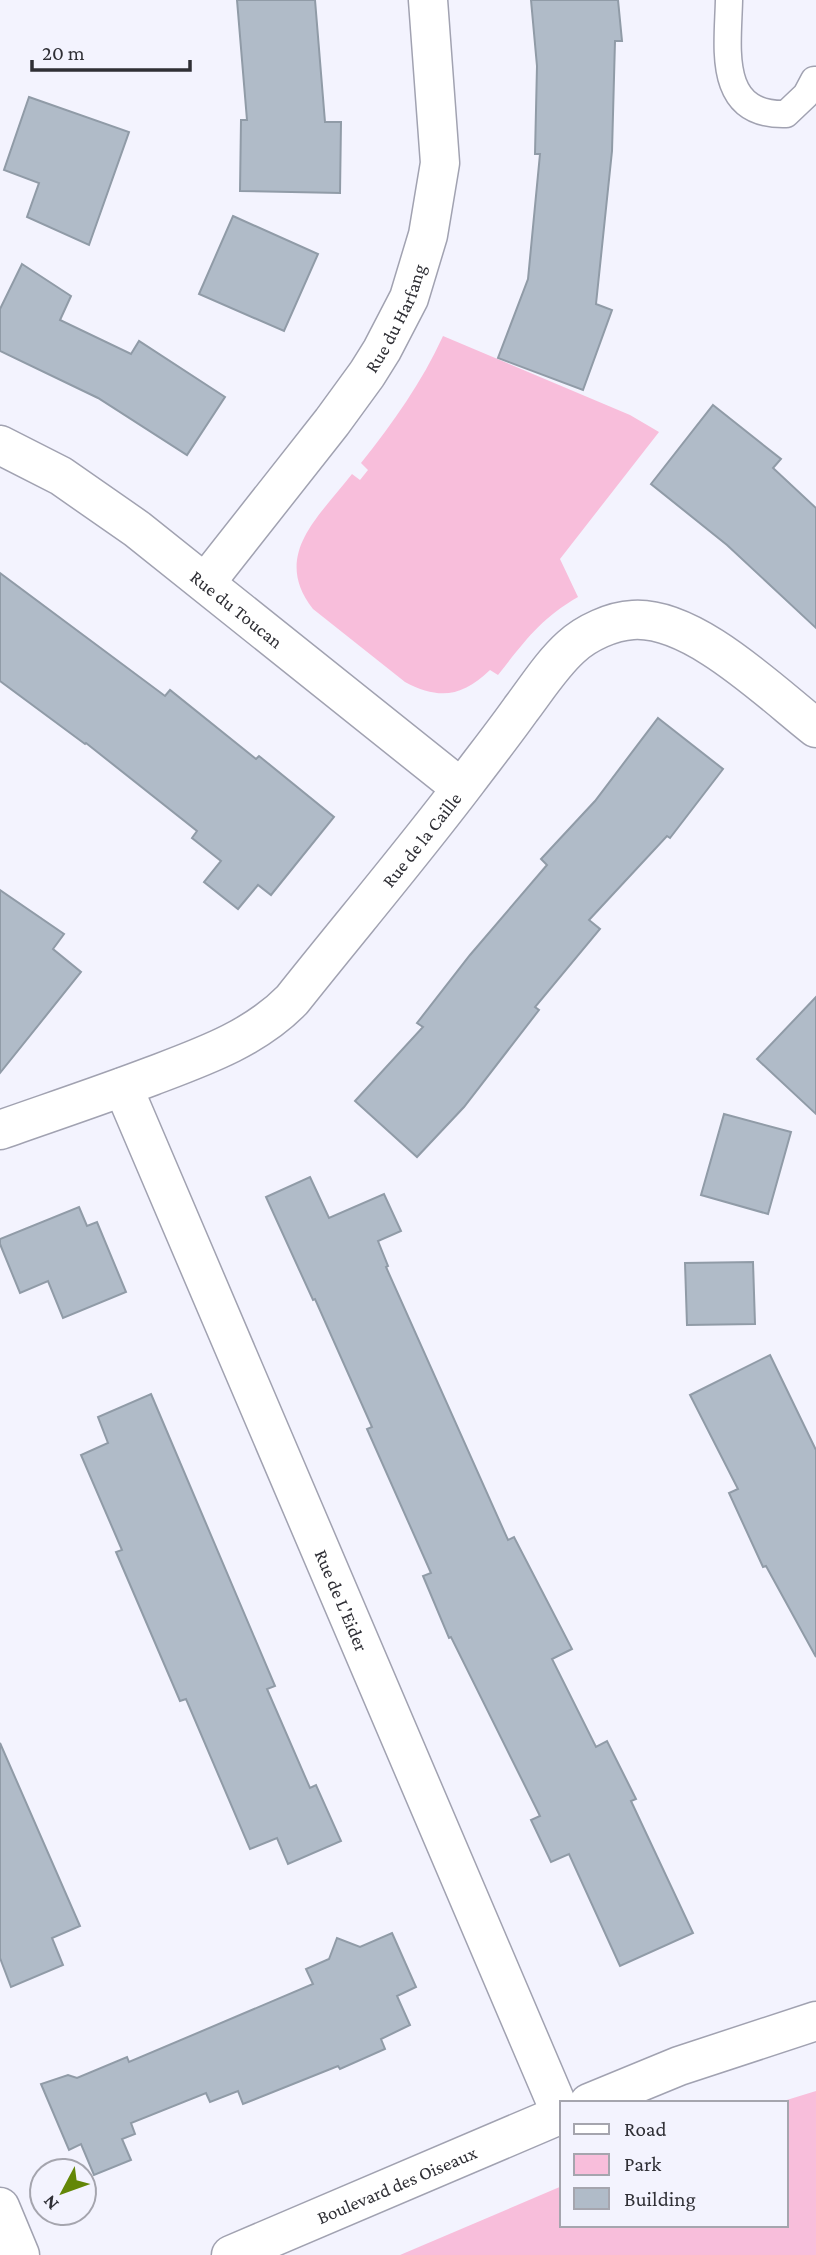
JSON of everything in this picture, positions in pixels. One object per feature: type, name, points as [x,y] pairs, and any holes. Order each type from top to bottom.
[{"type":"street","name":"Rue du Harfang","points":[[206,582],[367,374],[409,298],[428,235],[440,163],[428,0]]},
{"type":"street","name":"Rue du Toucan","points":[[0,445],[61,476],[137,528],[461,788]]},
{"type":"street","name":"Rue de la Caille","points":[[0,1130],[191,1061],[242,1038],[280,1012],[461,788],[539,684],[571,647],[585,636],[632,620],[667,624],[701,639],[816,728]]},
{"type":"street","name":"Rue de L'Eider","points":[[124,1087],[567,2101]]},
{"type":"street","name":"Boulevard des Oiseaux","points":[[593,2101],[679,2066],[816,2021]]},
{"type":"street","name":"Boulevard des Oiseaux","points":[[231,2255],[560,2115]]},
{"type":"street","points":[[0,2207],[20,2255]]},
{"type":"lane","points":[[729,0],[730,80],[737,93],[749,105],[761,112],[786,114],[806,95],[814,80]]},
{"type":"green space","points":[[443,336],[630,415],[659,432],[560,559],[578,597],[543,622],[498,675],[490,670],[470,686],[450,693],[429,692],[405,682],[313,609],[301,589],[297,571],[298,554],[304,537],[352,474],[360,480],[368,470],[361,463],[406,402]]},
{"type":"green space","points":[[816,2091],[816,2255],[400,2255],[560,2187],[560,2227],[788,2227],[788,2101],[784,2101]]},
{"type":"building","points":[[237,0],[315,0],[325,122],[341,122],[340,193],[240,191],[241,120],[247,120]]},
{"type":"building","points":[[531,0],[618,0],[622,41],[615,41],[612,151],[596,304],[612,310],[583,390],[498,358],[528,279],[540,154],[535,154],[537,66]]},
{"type":"building","points":[[29,97],[129,132],[89,245],[27,217],[39,183],[4,170]]},
{"type":"building","points":[[233,216],[318,254],[284,331],[199,294]]},
{"type":"building","points":[[22,264],[71,296],[60,320],[131,354],[139,341],[225,397],[187,455],[98,398],[0,351],[0,309]]},
{"type":"building","points":[[713,405],[781,459],[773,468],[816,508],[816,628],[727,545],[651,484]]},
{"type":"building","points":[[0,573],[165,696],[170,690],[256,759],[259,756],[334,817],[271,895],[258,885],[238,909],[204,882],[221,861],[192,838],[197,831],[86,743],[0,681]]},
{"type":"building","points":[[658,718],[723,769],[670,838],[667,836],[589,920],[600,929],[535,1007],[539,1010],[464,1107],[417,1157],[355,1101],[423,1027],[417,1023],[470,955],[547,865],[541,859],[595,801]]},
{"type":"building","points":[[0,890],[64,934],[53,949],[81,972],[0,1073]]},
{"type":"building","points":[[816,997],[816,1114],[757,1059]]},
{"type":"building","points":[[724,1114],[791,1132],[768,1214],[701,1195]]},
{"type":"building","points":[[310,1177],[329,1218],[384,1194],[401,1231],[378,1241],[388,1266],[386,1267],[508,1540],[514,1537],[572,1649],[552,1659],[596,1747],[607,1741],[636,1799],[631,1801],[693,1933],[620,1966],[569,1854],[551,1862],[531,1820],[540,1816],[451,1637],[449,1638],[423,1576],[431,1573],[367,1429],[372,1427],[266,1197]]},
{"type":"building","points":[[79,1207],[87,1226],[97,1222],[126,1292],[63,1318],[48,1281],[20,1293],[0,1239]]},
{"type":"building","points":[[753,1262],[755,1324],[687,1325],[685,1263]]},
{"type":"building","points":[[770,1355],[816,1450],[816,1657],[766,1566],[763,1567],[729,1493],[738,1489],[690,1395]]},
{"type":"building","points":[[151,1394],[275,1686],[267,1689],[310,1788],[316,1785],[341,1841],[288,1864],[277,1838],[250,1849],[186,1699],[180,1701],[116,1552],[122,1550],[81,1455],[108,1443],[98,1417]]},
{"type":"building","points":[[0,1743],[80,1926],[52,1938],[63,1965],[11,1987],[0,1958]]},
{"type":"building","points":[[392,1933],[416,1987],[397,1996],[410,2025],[381,2039],[385,2049],[340,2069],[338,2066],[243,2104],[238,2091],[210,2102],[206,2093],[131,2123],[135,2134],[122,2139],[131,2160],[98,2173],[98,2157],[86,2157],[81,2144],[69,2150],[41,2084],[68,2075],[77,2078],[127,2057],[129,2062],[313,1984],[306,1969],[329,1959],[337,1938],[360,1947]]}]
